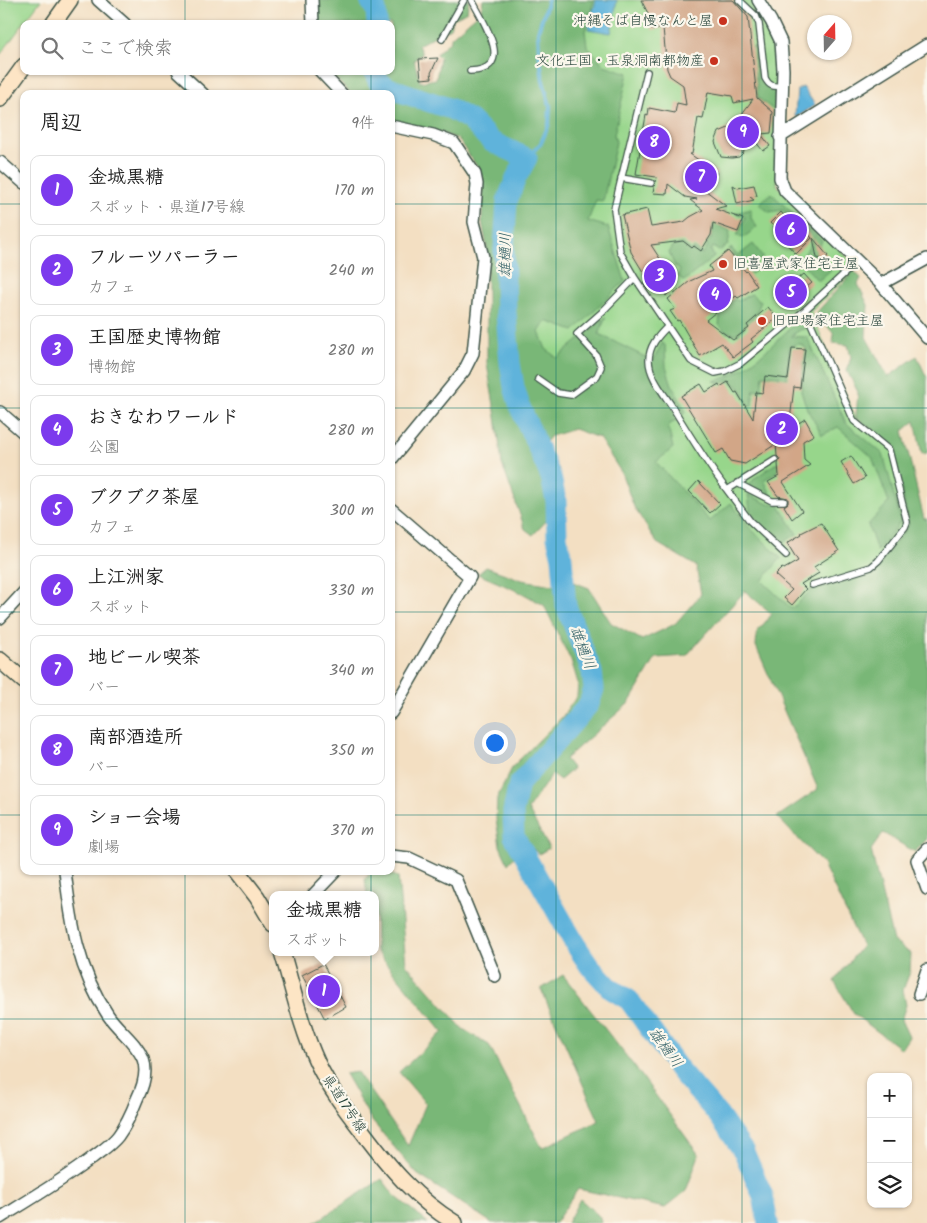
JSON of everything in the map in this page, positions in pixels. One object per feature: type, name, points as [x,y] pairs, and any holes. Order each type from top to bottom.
[{"type":"main road","points":[[56,20],[70,0]]},
{"type":"main road","points":[[0,99],[20,72]]},
{"type":"main road","points":[[0,660],[20,678]]},
{"type":"main road","points":[[240,875],[257,897],[269,917]]},
{"type":"main road","name":"県道17号線","points":[[283,956],[304,1029],[317,1062],[337,1099],[395,1172],[419,1198],[455,1223]]},
{"type":"street","points":[[98,0],[120,20]]},
{"type":"street","points":[[312,0],[313,20]]},
{"type":"street","points":[[758,0],[781,42],[780,178],[785,191],[881,284],[927,338]]},
{"type":"street","points":[[780,137],[927,45]]},
{"type":"street","points":[[182,75],[199,90]]},
{"type":"street","points":[[324,75],[338,90]]},
{"type":"street","points":[[395,127],[433,135],[454,143],[475,174],[477,184],[474,222],[482,257],[473,353],[464,371],[395,455]]},
{"type":"street","points":[[0,162],[20,180]]},
{"type":"street","points":[[881,284],[927,259]]},
{"type":"street","points":[[0,412],[20,430]]},
{"type":"street","points":[[395,512],[470,577],[395,706]]},
{"type":"street","points":[[0,618],[20,596]]},
{"type":"street","points":[[927,849],[917,860],[927,889]]},
{"type":"street","points":[[395,856],[409,858],[456,880],[495,976]]},
{"type":"street","points":[[0,1218],[72,1173],[118,1137],[143,1086],[145,1071],[143,1060],[137,1049],[109,1016],[97,996],[79,956],[65,875]]},
{"type":"street","points":[[317,891],[332,875]]},
{"type":"street","points":[[919,994],[927,970]]},
{"type":"lane","points":[[442,39],[464,0]]},
{"type":"lane","points":[[470,71],[479,71],[492,62],[495,56],[494,45],[472,0]]},
{"type":"lane","points":[[739,0],[756,16],[759,24],[765,78],[768,84],[774,87],[782,86]]},
{"type":"lane","points":[[646,72],[614,209],[620,252],[667,327],[692,361],[715,373],[725,371],[741,363],[805,310],[857,262]]},
{"type":"lane","points":[[621,178],[651,183]]},
{"type":"lane","points":[[538,379],[558,393],[571,395],[597,376],[601,367],[596,355],[577,334],[602,312],[635,278]]},
{"type":"lane","points":[[805,310],[854,421],[889,450],[907,522],[871,567],[812,584]]},
{"type":"lane","points":[[667,327],[657,337],[651,349],[649,361],[655,378],[706,462],[726,490],[750,520],[786,555]]},
{"type":"lane","points":[[726,490],[775,460]]},
{"type":"lane","points":[[736,483],[772,500],[784,501]]},
{"type":"green space","points":[[0,0],[41,0],[26,20],[20,20],[20,28],[0,55]]},
{"type":"green space","points":[[316,0],[469,0],[467,11],[453,19],[450,28],[418,45],[422,54],[414,60],[420,82],[436,79],[440,58],[436,54],[451,40],[451,37],[481,11],[483,0],[594,0],[585,31],[587,46],[604,65],[628,73],[614,135],[616,142],[603,201],[596,200],[588,221],[608,227],[625,281],[574,331],[546,321],[539,332],[546,349],[557,358],[606,317],[599,334],[653,361],[662,343],[665,345],[666,367],[672,385],[686,412],[668,426],[673,448],[656,462],[710,521],[731,503],[749,527],[781,558],[762,581],[792,609],[811,590],[874,571],[909,525],[893,447],[856,417],[858,392],[847,371],[851,357],[848,345],[833,343],[834,334],[816,313],[854,271],[861,278],[858,284],[868,305],[866,337],[888,377],[917,356],[927,378],[927,453],[922,454],[915,421],[903,431],[924,519],[927,519],[927,839],[915,852],[883,833],[871,850],[893,941],[911,954],[910,972],[903,990],[906,1005],[901,1020],[909,1037],[901,1049],[854,1014],[834,981],[862,946],[823,864],[777,817],[818,789],[756,646],[757,632],[772,614],[745,591],[686,656],[656,658],[629,703],[565,759],[573,769],[560,780],[552,774],[528,809],[549,848],[539,854],[525,842],[510,807],[504,820],[515,856],[508,864],[500,846],[496,819],[497,798],[513,766],[563,716],[577,696],[578,683],[572,663],[544,605],[522,593],[478,574],[486,567],[522,580],[553,585],[571,581],[589,588],[611,623],[642,640],[675,624],[701,594],[696,566],[657,543],[634,507],[621,472],[599,438],[574,429],[551,436],[545,443],[559,470],[550,517],[533,535],[525,529],[502,464],[487,364],[487,248],[482,221],[483,180],[479,169],[458,139],[433,130],[395,121],[395,90],[347,90],[332,75],[395,75],[395,20],[317,20]]},
{"type":"green space","points":[[485,0],[752,0],[763,14],[775,39],[779,80],[777,185],[857,267],[811,312],[856,419],[892,449],[911,526],[880,570],[778,618],[550,362],[532,332],[578,222]]},
{"type":"green space","points":[[759,46],[763,80],[767,88],[780,90],[779,109],[775,111],[758,98],[753,47]]},
{"type":"green space","points":[[771,193],[822,241],[815,255],[816,259],[819,261],[826,260],[833,268],[818,281],[804,265],[802,258],[814,238],[797,220],[794,222],[783,210],[769,212],[759,204]]},
{"type":"green space","points":[[726,208],[720,226],[730,231],[728,245],[719,251],[713,247],[711,250],[714,257],[684,281],[678,276],[680,270],[675,266],[669,253],[673,246],[682,243],[692,251],[694,248],[702,254],[708,246],[706,244],[712,235],[712,225]]},
{"type":"green space","points":[[751,209],[751,218],[757,227],[743,238],[737,236],[745,217],[736,213]]},
{"type":"green space","points":[[753,244],[763,257],[755,264],[758,269],[751,274],[746,269],[726,283],[725,276],[740,264],[729,249],[731,248],[738,256]]},
{"type":"green space","points":[[751,294],[761,301],[756,314],[738,334],[726,332],[719,325],[721,311],[734,299],[738,301]]},
{"type":"green space","points":[[798,321],[806,323],[807,328],[791,336],[807,337],[846,423],[883,454],[901,521],[877,551],[868,525],[889,502],[872,457],[838,427],[822,435],[807,409],[801,391],[806,348],[800,344],[790,346],[785,395],[778,394],[779,376],[763,375],[761,390],[754,390],[752,405],[749,406],[739,387],[729,380],[721,383],[714,381],[726,377],[749,364]]},
{"type":"green space","points":[[775,464],[788,464],[764,480],[772,497],[749,486],[755,478]]},
{"type":"green space","points":[[748,494],[768,504],[779,505],[797,534],[779,545],[751,517]]},
{"type":"green space","points":[[368,875],[393,875],[398,877],[406,964],[463,1029],[489,1045],[542,1148],[599,1121],[541,989],[563,975],[641,1075],[699,1155],[686,1191],[665,1208],[578,1189],[555,1223],[492,1223],[417,1174],[372,1121],[345,1074],[357,1072],[408,1146],[426,1104],[399,1072],[443,1032],[379,955],[379,891],[366,891],[365,879]]},
{"type":"green space","points":[[382,1179],[394,1195],[428,1223],[314,1223]]},
{"type":"green space","points":[[580,1199],[600,1217],[601,1223],[567,1223]]},
{"type":"water","points":[[596,0],[617,0],[611,33],[588,29]]},
{"type":"water","points":[[803,87],[815,105],[797,117],[795,116],[797,90]]},
{"type":"building","points":[[641,0],[733,0],[748,17],[757,98],[773,112],[771,133],[761,134],[770,146],[763,151],[751,136],[739,157],[721,157],[715,142],[719,132],[733,126],[753,99],[734,103],[732,96],[708,92],[703,119],[698,118],[692,154],[690,154],[717,173],[705,190],[726,206],[715,209],[743,219],[738,232],[713,223],[711,235],[701,251],[694,246],[692,248],[683,241],[651,245],[676,283],[666,296],[654,276],[648,280],[631,252],[622,215],[647,209],[651,227],[684,222],[703,210],[690,200],[697,199],[685,197],[668,184],[667,194],[653,193],[656,177],[636,174],[646,115],[648,116],[649,108],[675,113],[677,103],[686,105],[683,85],[670,76],[667,69],[663,28],[652,30],[650,17]]},
{"type":"building","points":[[438,58],[431,73],[432,78],[421,79],[419,59]]},
{"type":"building","points":[[733,185],[738,188],[754,185],[757,196],[750,197],[754,200],[737,204]]},
{"type":"building","points":[[781,212],[793,225],[797,222],[812,238],[796,254],[770,223]]},
{"type":"building","points":[[813,238],[828,256],[824,260],[817,258]]},
{"type":"building","points":[[728,251],[747,271],[757,286],[738,298],[736,296],[706,320],[733,340],[749,328],[747,325],[768,307],[777,318],[751,339],[753,342],[733,357],[722,343],[700,356],[679,320],[677,321],[670,311],[675,309],[668,299],[690,281],[712,271],[709,266]]},
{"type":"building","points":[[804,274],[812,283],[789,301],[782,292]]},
{"type":"building","points":[[792,348],[805,349],[800,388],[794,387],[789,429],[805,419],[814,435],[803,441],[804,460],[810,465],[783,482],[802,511],[792,519],[784,506],[788,503],[788,498],[778,496],[768,482],[779,476],[778,464],[780,459],[777,456],[776,444],[745,464],[730,461],[723,449],[716,453],[681,396],[701,384],[706,392],[719,384],[720,387],[728,382],[735,393],[737,392],[753,419],[756,392],[763,393],[765,376],[788,379]]},
{"type":"building","points":[[851,456],[865,478],[854,484],[841,462]]},
{"type":"building","points":[[698,481],[720,504],[710,513],[689,491]]},
{"type":"building","points":[[821,523],[839,551],[814,567],[819,573],[801,584],[806,589],[792,605],[784,598],[792,590],[775,575],[782,568],[784,569],[798,561],[787,543],[801,533]]},
{"type":"building","points":[[323,964],[346,1007],[325,1019],[302,975]]},
{"type":"waterway","name":"雄樋川","points":[[370,0],[376,10],[377,20]]},
{"type":"waterway","points":[[527,158],[541,143],[549,124],[550,106],[543,81],[538,31],[548,0]]},
{"type":"waterway","name":"雄樋川","points":[[376,75],[378,81],[395,90]]},
{"type":"waterway","name":"雄樋川","points":[[395,90],[451,109],[470,120],[492,142],[527,158],[516,178],[507,201],[504,250],[510,363],[520,407],[551,477],[556,501],[557,537],[562,558],[566,606],[592,672],[594,689],[589,704],[519,784],[513,812],[514,836],[575,944],[589,965],[611,989],[629,1000],[680,1071],[719,1116],[744,1152],[763,1196],[768,1223]]},
{"type":"place","name":"沖縄そば自慢なんと屋","points":[[723,21]]},
{"type":"place","name":"文化王国・玉泉洞南都物産","points":[[714,61]]},
{"type":"place","name":"ショー会場","points":[[743,132]]},
{"type":"place","name":"南部酒造所","points":[[654,142]]},
{"type":"place","name":"地ビール喫茶","points":[[701,177]]},
{"type":"place","name":"上江洲家","points":[[791,230]]},
{"type":"place","name":"旧喜屋武家住宅主屋","points":[[723,264]]},
{"type":"place","name":"王国歴史博物館","points":[[660,276]]},
{"type":"place","name":"ブクブク茶屋","points":[[791,292]]},
{"type":"place","name":"おきなわワールド","points":[[715,295]]},
{"type":"place","name":"旧田場家住宅主屋","points":[[762,321]]},
{"type":"place","name":"フルーツパーラー","points":[[782,429]]},
{"type":"place","name":"金城黒糖","points":[[324,991]]}]
